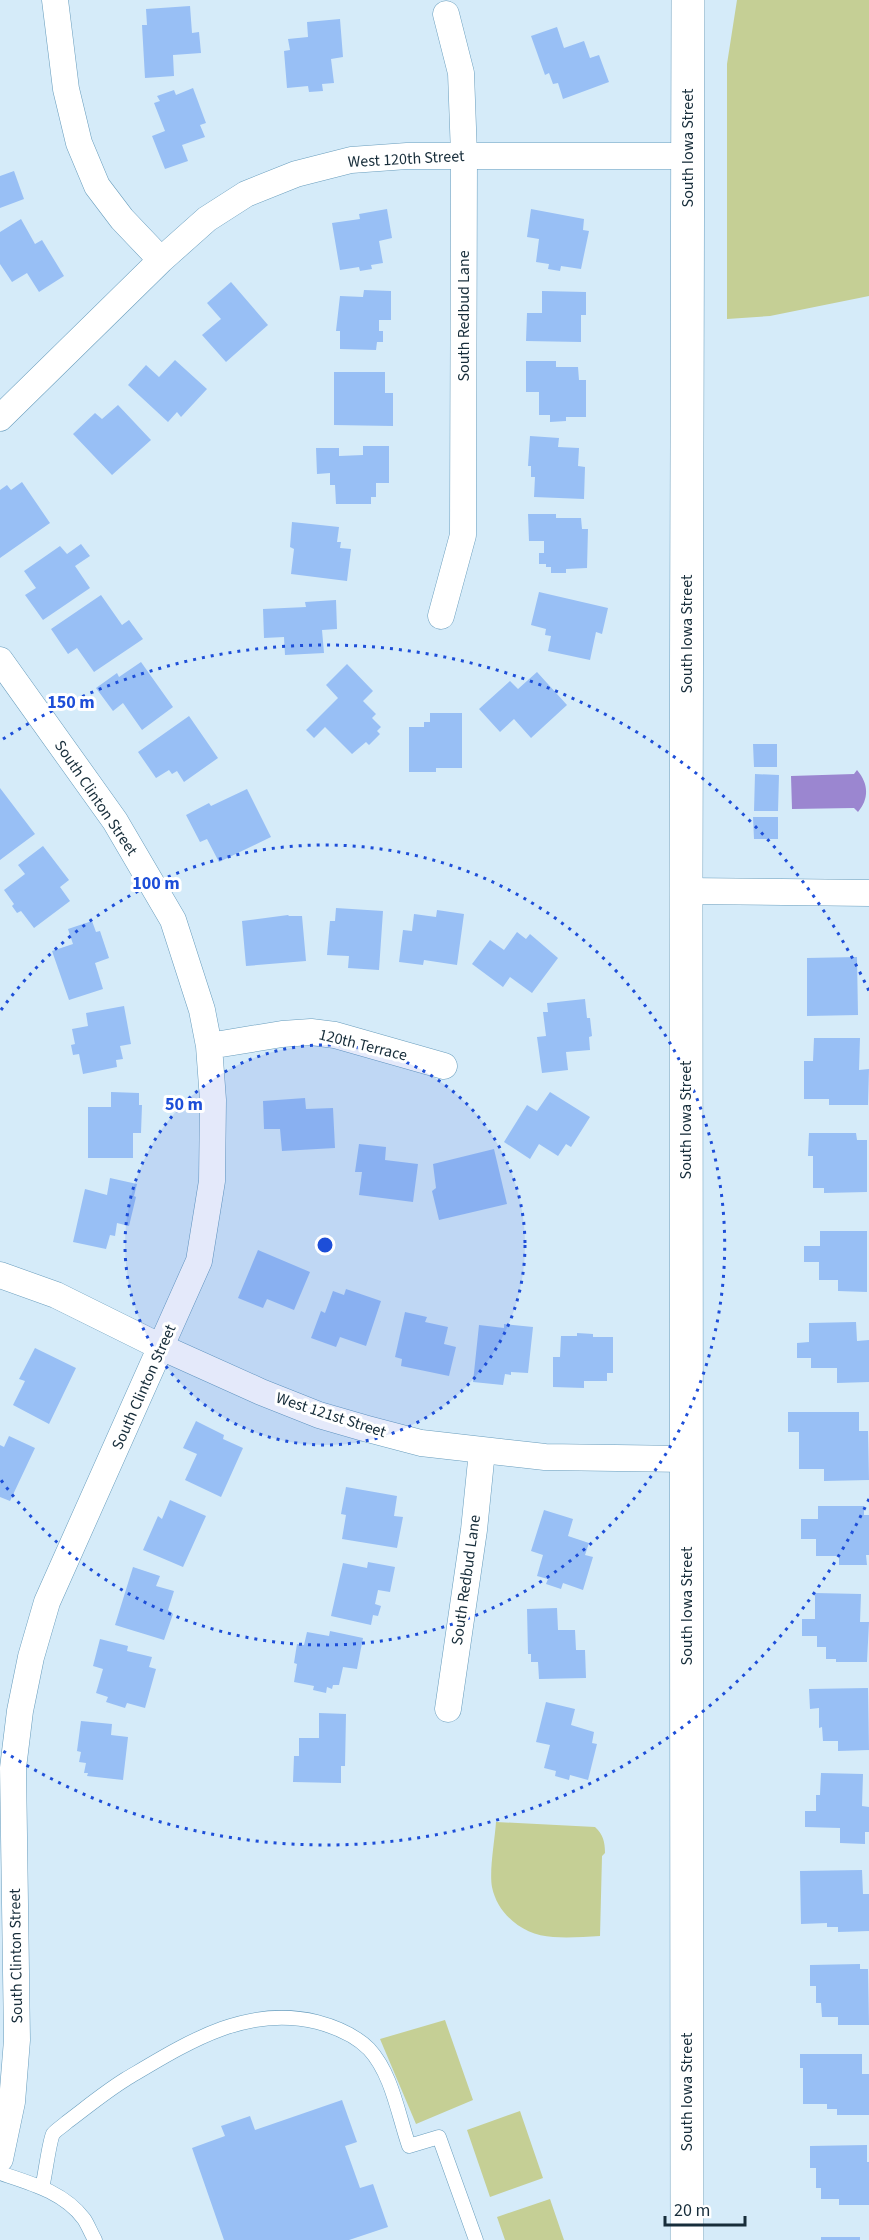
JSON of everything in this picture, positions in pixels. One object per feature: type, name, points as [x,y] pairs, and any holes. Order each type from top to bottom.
[{"type":"street","points":[[55,0],[66,89],[84,154],[97,186],[122,219],[161,260]]},
{"type":"street","name":"South Iowa Street","points":[[687,2240],[688,0]]},
{"type":"street","name":"South Redbud Lane","points":[[441,616],[463,535],[464,155],[461,73],[446,14]]},
{"type":"street","name":"West 120th Street","points":[[0,418],[161,260],[207,219],[246,194],[296,174],[351,160],[407,156],[688,156]]},
{"type":"street","name":"South Clinton Street","points":[[0,660],[114,821],[173,920],[192,976],[210,1046],[213,1111],[212,1181],[200,1261],[47,1602],[31,1657],[20,1711],[13,1768],[17,2040],[12,2102],[0,2158]]},
{"type":"street","points":[[686,891],[869,893]]},
{"type":"street","name":"120th Terrace","points":[[210,1046],[282,1034],[311,1032],[335,1035],[444,1066]]},
{"type":"street","name":"West 121st Street","points":[[0,1275],[56,1295],[161,1347],[261,1392],[319,1415],[421,1443],[545,1457],[687,1459]]},
{"type":"street","name":"South Redbud Lane","points":[[448,1709],[474,1530],[482,1451]]},
{"type":"lane","points":[[42,2188],[53,2134],[105,2092],[162,2058],[221,2029],[245,2020],[272,2016],[301,2018],[330,2025],[352,2036],[369,2049],[384,2071],[409,2146],[439,2137],[476,2240]]},
{"type":"lane","points":[[0,2173],[42,2188],[72,2207],[84,2219],[95,2240]]},
{"type":"green space","points":[[737,0],[869,0],[869,296],[770,316],[727,319],[727,64]]},
{"type":"green space","points":[[496,1822],[595,1827],[600,1832],[605,1845],[605,1853],[602,1856],[600,1936],[543,1936],[523,1928],[507,1915],[495,1897],[491,1880]]},
{"type":"green space","points":[[445,2020],[473,2100],[416,2124],[380,2039]]},
{"type":"green space","points":[[520,2111],[543,2178],[490,2197],[467,2130]]},
{"type":"green space","points":[[550,2199],[564,2240],[505,2240],[497,2217]]},
{"type":"shaded area","points":[[857,770],[864,781],[866,791],[866,797],[858,812],[854,808],[792,809],[791,776],[854,774]]},
{"type":"building","points":[[190,6],[192,33],[199,32],[201,53],[173,55],[174,76],[145,78],[142,25],[147,25],[146,9]]},
{"type":"building","points":[[340,19],[343,57],[331,59],[334,83],[322,84],[323,91],[309,92],[308,86],[287,88],[284,51],[290,50],[288,39],[308,37],[307,22]]},
{"type":"building","points":[[557,27],[564,48],[584,41],[590,58],[599,55],[609,82],[563,99],[558,83],[553,84],[549,73],[545,75],[531,36]]},
{"type":"building","points":[[193,88],[206,123],[200,125],[205,137],[182,145],[188,161],[165,169],[152,136],[165,131],[154,103],[160,101],[157,96],[174,90],[176,95]]},
{"type":"building","points":[[14,171],[24,199],[0,208],[0,176]]},
{"type":"building","points":[[387,209],[392,238],[379,241],[383,263],[371,265],[372,269],[360,271],[359,267],[340,270],[332,223],[360,219],[359,214]]},
{"type":"building","points":[[531,209],[584,219],[583,230],[589,231],[581,269],[561,266],[560,271],[548,269],[549,264],[536,262],[539,239],[527,237]]},
{"type":"building","points":[[21,219],[35,244],[42,240],[64,276],[39,292],[27,273],[12,282],[0,264],[0,232]]},
{"type":"building","points":[[231,282],[268,325],[226,362],[202,335],[221,319],[207,303]]},
{"type":"building","points":[[364,290],[391,291],[391,320],[379,320],[379,331],[383,331],[383,342],[377,342],[376,350],[340,349],[340,331],[336,331],[340,296],[363,297]]},
{"type":"building","points":[[542,291],[586,292],[586,315],[581,315],[581,342],[526,341],[527,313],[542,313]]},
{"type":"building","points":[[175,360],[207,389],[181,417],[177,412],[168,422],[128,385],[146,365],[159,377]]},
{"type":"building","points":[[526,361],[556,361],[556,367],[578,367],[579,380],[586,380],[586,417],[566,417],[566,421],[550,422],[550,415],[539,415],[539,392],[526,392]]},
{"type":"building","points":[[334,372],[385,372],[385,393],[393,393],[393,426],[334,425]]},
{"type":"building","points":[[118,405],[151,440],[112,475],[73,434],[95,413],[102,419]]},
{"type":"building","points":[[530,436],[559,438],[558,447],[579,448],[578,466],[585,467],[584,499],[534,497],[535,477],[531,477],[531,466],[528,466]]},
{"type":"building","points":[[363,446],[389,446],[389,483],[376,483],[376,497],[371,497],[371,504],[336,504],[335,485],[330,485],[330,473],[317,474],[316,448],[339,448],[339,456],[363,455]]},
{"type":"building","points":[[22,482],[50,523],[0,558],[0,490],[7,485],[11,490]]},
{"type":"building","points":[[528,514],[556,514],[556,518],[581,518],[582,529],[588,529],[587,568],[566,569],[566,573],[551,573],[551,567],[539,564],[539,553],[544,553],[544,541],[529,541]]},
{"type":"building","points":[[292,522],[339,527],[337,542],[341,542],[340,548],[351,549],[347,581],[291,574],[294,549],[290,547]]},
{"type":"building","points":[[81,544],[90,556],[75,566],[90,588],[43,620],[25,595],[36,588],[24,571],[60,546],[67,554]]},
{"type":"building","points":[[539,592],[608,608],[602,634],[596,632],[590,660],[548,651],[551,636],[545,635],[546,629],[531,625]]},
{"type":"building","points":[[101,595],[122,625],[129,620],[143,639],[94,672],[77,648],[68,654],[51,629]]},
{"type":"building","points":[[336,600],[337,629],[322,630],[324,653],[285,655],[284,637],[264,638],[263,609],[306,607],[305,602]]},
{"type":"building","points":[[141,662],[173,707],[142,730],[123,703],[113,711],[96,688],[117,673],[119,677]]},
{"type":"building","points":[[347,664],[373,691],[363,701],[376,714],[372,718],[381,727],[377,731],[380,734],[369,745],[366,742],[352,754],[325,727],[314,738],[306,730],[338,698],[326,685]]},
{"type":"building","points":[[537,672],[567,705],[531,738],[514,719],[500,732],[479,709],[510,681],[518,689]]},
{"type":"building","points":[[430,713],[462,713],[462,768],[436,768],[436,772],[409,772],[409,727],[424,727],[424,722],[430,722]]},
{"type":"building","points":[[189,716],[218,758],[184,782],[177,771],[172,774],[169,770],[156,778],[138,752]]},
{"type":"building","points":[[753,744],[777,744],[777,767],[754,767]]},
{"type":"building","points":[[755,774],[779,775],[778,811],[754,811]]},
{"type":"building","points":[[0,788],[35,834],[0,860]]},
{"type":"building","points":[[247,789],[271,837],[219,862],[207,839],[200,842],[186,815],[209,803],[211,806]]},
{"type":"building","points":[[753,817],[778,817],[778,839],[754,839]]},
{"type":"building","points":[[43,846],[69,880],[60,887],[70,901],[34,928],[21,911],[17,913],[12,906],[14,904],[4,890],[25,874],[18,865]]},
{"type":"building","points":[[336,908],[383,911],[379,970],[348,968],[349,956],[327,955],[330,921],[335,921]]},
{"type":"building","points":[[437,910],[464,914],[457,965],[424,960],[423,965],[399,962],[403,930],[412,931],[414,914],[436,917]]},
{"type":"building","points":[[288,915],[302,916],[306,961],[246,966],[242,921]]},
{"type":"building","points":[[92,921],[96,932],[100,931],[109,958],[95,963],[103,989],[69,1000],[52,951],[73,944],[68,929]]},
{"type":"building","points":[[517,932],[526,939],[530,934],[558,958],[532,993],[510,977],[503,987],[472,964],[490,940],[504,950]]},
{"type":"building","points":[[857,957],[858,1015],[807,1016],[807,958]]},
{"type":"building","points":[[585,999],[592,1036],[589,1037],[590,1050],[566,1052],[568,1070],[542,1073],[537,1037],[546,1036],[543,1012],[548,1012],[547,1003]]},
{"type":"building","points":[[124,1006],[131,1044],[120,1046],[123,1059],[116,1060],[117,1067],[83,1074],[79,1054],[73,1055],[71,1045],[75,1044],[72,1029],[88,1026],[86,1013]]},
{"type":"building","points":[[814,1038],[860,1038],[859,1070],[869,1069],[868,1105],[829,1105],[829,1099],[804,1099],[804,1061],[813,1061]]},
{"type":"building","points":[[111,1092],[139,1093],[139,1105],[142,1105],[141,1133],[133,1133],[133,1158],[88,1158],[88,1107],[111,1107]]},
{"type":"building","points":[[550,1092],[590,1117],[571,1147],[566,1144],[558,1156],[539,1144],[530,1159],[504,1142],[527,1105],[537,1111]]},
{"type":"building","points":[[305,1098],[306,1109],[333,1108],[335,1148],[282,1151],[280,1129],[264,1129],[263,1101]]},
{"type":"building","points":[[809,1133],[856,1133],[857,1140],[867,1140],[867,1192],[824,1193],[824,1188],[813,1188],[813,1156],[808,1156]]},
{"type":"building","points":[[359,1144],[386,1147],[385,1160],[418,1164],[413,1202],[359,1195],[362,1172],[355,1172]]},
{"type":"building","points":[[494,1149],[507,1204],[439,1220],[432,1191],[436,1188],[433,1164]]},
{"type":"building","points":[[110,1178],[137,1184],[129,1226],[117,1223],[115,1236],[110,1235],[106,1249],[73,1242],[85,1189],[107,1195]]},
{"type":"building","points":[[820,1231],[867,1231],[867,1292],[838,1291],[838,1280],[819,1280],[819,1262],[804,1262],[804,1246],[820,1246]]},
{"type":"building","points":[[258,1250],[310,1272],[294,1310],[267,1299],[263,1308],[238,1298]]},
{"type":"building","points":[[346,1289],[381,1301],[366,1346],[340,1337],[336,1347],[311,1338],[321,1311],[325,1313],[333,1291],[344,1295]]},
{"type":"building","points":[[405,1312],[427,1317],[425,1322],[448,1327],[444,1344],[456,1347],[449,1376],[401,1366],[402,1359],[395,1357]]},
{"type":"building","points":[[856,1322],[857,1341],[869,1340],[869,1382],[837,1383],[837,1368],[811,1368],[811,1358],[797,1358],[797,1343],[809,1342],[809,1323]]},
{"type":"building","points":[[504,1324],[533,1327],[528,1373],[505,1374],[503,1385],[473,1382],[479,1325],[504,1328]]},
{"type":"building","points":[[577,1333],[593,1334],[593,1337],[613,1337],[613,1373],[607,1373],[607,1381],[584,1381],[584,1388],[553,1387],[553,1357],[560,1357],[561,1336],[577,1336]]},
{"type":"building","points":[[35,1348],[76,1368],[49,1424],[13,1405],[25,1381],[19,1379]]},
{"type":"building","points":[[788,1412],[859,1412],[859,1431],[868,1431],[869,1480],[824,1481],[824,1469],[799,1469],[799,1432],[788,1432]]},
{"type":"building","points":[[196,1421],[224,1435],[223,1439],[243,1448],[221,1497],[185,1480],[197,1454],[183,1448]]},
{"type":"building","points":[[9,1436],[35,1448],[10,1501],[0,1497],[0,1445],[4,1447]]},
{"type":"building","points":[[346,1487],[397,1496],[394,1516],[403,1517],[397,1548],[342,1539],[346,1515],[341,1514]]},
{"type":"building","points":[[170,1500],[206,1516],[183,1567],[143,1550],[158,1516],[162,1519]]},
{"type":"building","points":[[818,1506],[864,1506],[864,1515],[869,1515],[867,1565],[839,1565],[839,1556],[816,1556],[816,1539],[801,1539],[801,1519],[818,1519]]},
{"type":"building","points":[[544,1510],[573,1519],[568,1536],[589,1543],[585,1555],[593,1557],[583,1590],[563,1583],[561,1589],[546,1584],[548,1579],[537,1576],[543,1555],[531,1551]]},
{"type":"building","points":[[368,1562],[395,1567],[390,1592],[378,1590],[375,1604],[381,1606],[378,1616],[373,1615],[371,1625],[331,1616],[343,1563],[367,1568]]},
{"type":"building","points":[[133,1567],[160,1576],[156,1586],[174,1591],[168,1610],[173,1614],[164,1640],[115,1625]]},
{"type":"building","points":[[815,1593],[861,1594],[860,1622],[869,1622],[867,1662],[836,1662],[836,1659],[826,1659],[826,1647],[817,1647],[817,1636],[802,1636],[802,1619],[815,1619]]},
{"type":"building","points":[[557,1608],[558,1630],[575,1630],[576,1650],[585,1650],[586,1678],[539,1679],[538,1662],[531,1662],[531,1654],[528,1654],[527,1609]]},
{"type":"building","points":[[330,1631],[363,1638],[357,1669],[343,1667],[339,1685],[333,1685],[332,1689],[327,1687],[326,1693],[313,1690],[314,1686],[294,1682],[297,1644],[304,1645],[307,1632],[329,1636]]},
{"type":"building","points":[[100,1639],[128,1646],[127,1651],[152,1657],[149,1667],[156,1669],[145,1708],[127,1703],[125,1708],[106,1702],[108,1697],[96,1693],[103,1669],[93,1666]]},
{"type":"building","points":[[868,1688],[869,1750],[838,1751],[838,1741],[823,1741],[822,1727],[819,1728],[819,1708],[810,1709],[809,1689]]},
{"type":"building","points":[[546,1702],[575,1709],[571,1725],[594,1732],[592,1743],[597,1744],[588,1780],[570,1775],[569,1780],[555,1776],[556,1771],[544,1768],[550,1745],[536,1742]]},
{"type":"building","points":[[319,1713],[346,1714],[345,1766],[341,1766],[341,1783],[293,1782],[294,1756],[299,1756],[299,1738],[319,1738]]},
{"type":"building","points":[[81,1721],[112,1724],[111,1735],[128,1737],[123,1780],[87,1776],[88,1773],[84,1773],[86,1763],[79,1762],[81,1752],[77,1751]]},
{"type":"building","points":[[821,1773],[863,1774],[862,1806],[869,1807],[869,1832],[865,1832],[865,1844],[840,1843],[840,1828],[805,1827],[805,1811],[816,1811],[816,1795],[820,1795]]},
{"type":"building","points":[[862,1870],[863,1894],[869,1894],[869,1931],[838,1932],[838,1927],[827,1927],[827,1923],[801,1924],[800,1871]]},
{"type":"building","points":[[860,1964],[860,1969],[868,1969],[869,2025],[838,2025],[838,2017],[822,2017],[821,2003],[816,2003],[816,1986],[810,1986],[810,1965]]},
{"type":"building","points":[[800,2054],[862,2054],[862,2074],[869,2074],[869,2115],[837,2115],[837,2109],[827,2109],[827,2104],[803,2104],[803,2068],[800,2068]]},
{"type":"building","points":[[342,2100],[357,2142],[345,2146],[360,2188],[373,2184],[388,2227],[349,2240],[224,2240],[192,2148],[225,2136],[221,2126],[250,2116],[255,2130]]},
{"type":"building","points":[[867,2145],[869,2205],[839,2205],[839,2199],[821,2199],[821,2188],[816,2188],[816,2168],[810,2168],[810,2146]]},
{"type":"building","points":[[821,2237],[860,2237],[860,2240],[821,2240]]}]
